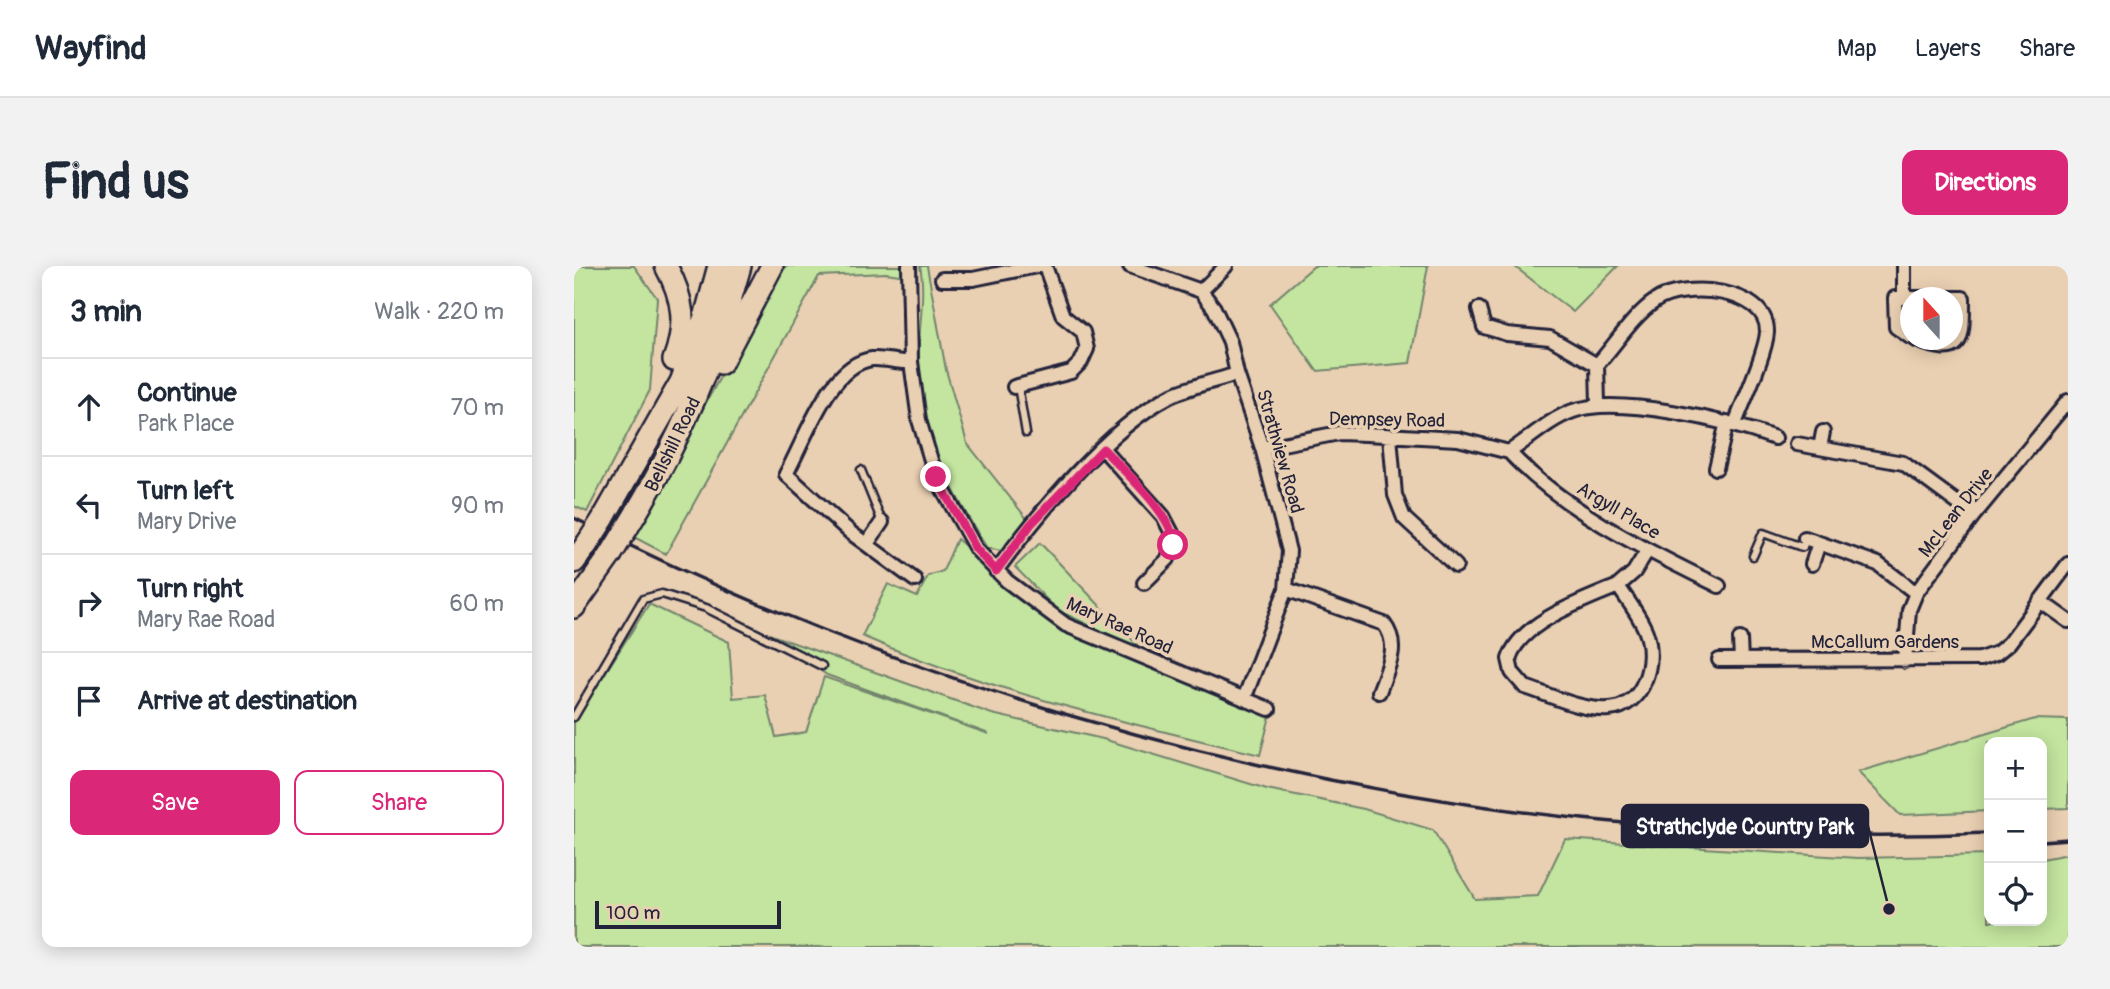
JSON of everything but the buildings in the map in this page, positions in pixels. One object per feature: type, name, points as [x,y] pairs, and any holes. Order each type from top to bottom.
[{"type":"highway","points":[[649,442],[683,335],[680,298],[666,266]]},
{"type":"highway","name":"Bellshill Road","points":[[574,562],[649,442],[681,382],[706,314],[719,266]]},
{"type":"highway","name":"Bellshill Road","points":[[574,607],[610,556],[664,469],[709,367],[740,266]]},
{"type":"highway","points":[[664,469],[772,266]]},
{"type":"street","name":"Mary Rae Road","points":[[909,266],[911,362],[919,420],[936,477],[976,549],[996,571],[1066,625],[1269,709]]},
{"type":"street","points":[[942,279],[973,279],[1037,266]]},
{"type":"street","points":[[1016,386],[1071,372],[1087,349],[1083,332],[1063,316],[1045,266]]},
{"type":"street","points":[[1130,266],[1201,290],[1226,266]]},
{"type":"street","points":[[1904,266],[1904,287]]},
{"type":"street","name":"Strathview Road","points":[[1201,290],[1223,323],[1262,448],[1289,551],[1286,589],[1244,699]]},
{"type":"street","points":[[1598,404],[1597,365],[1652,302],[1667,293],[1693,290],[1738,296],[1760,311],[1767,334],[1716,468]]},
{"type":"street","points":[[1900,297],[1895,298],[1895,319],[1896,327],[1900,330]]},
{"type":"street","points":[[1479,309],[1484,327],[1507,334],[1550,338],[1597,365]]},
{"type":"street","points":[[911,362],[873,359],[857,364],[842,374],[824,401],[786,474],[867,544],[915,580]]},
{"type":"street","points":[[996,571],[1031,524],[1103,449],[1142,414],[1171,396],[1237,374]]},
{"type":"street","name":"McLean Drive","points":[[1905,662],[1909,610],[1916,593],[1974,515],[2068,401]]},
{"type":"street","points":[[1510,452],[1571,412],[1598,404],[1731,423],[1775,438]]},
{"type":"street","points":[[1820,448],[1823,432]]},
{"type":"street","name":"Dempsey Road","points":[[1262,448],[1339,433],[1458,439],[1510,452]]},
{"type":"street","points":[[1390,436],[1395,495],[1404,518],[1456,566]]},
{"type":"street","points":[[1797,443],[1903,463],[1974,515]]},
{"type":"street","points":[[1103,449],[1163,516],[1174,537],[1168,559],[1144,583]]},
{"type":"street","name":"Argyll Place","points":[[1510,452],[1553,492],[1647,551],[1719,586]]},
{"type":"street","points":[[867,544],[882,522]]},
{"type":"street","points":[[1806,538],[1878,564],[1916,593]]},
{"type":"street","points":[[1812,565],[1819,543]]},
{"type":"street","points":[[1618,586],[1646,634],[1650,656],[1644,683],[1629,704],[1620,708],[1592,708],[1525,687],[1509,659],[1517,642],[1573,605],[1618,586],[1634,572],[1647,551]]},
{"type":"street","name":"McCallum Gardens","points":[[1718,660],[1964,661],[1997,653],[2068,564]]},
{"type":"street","points":[[1286,589],[1384,624],[1392,640],[1393,652],[1379,692]]},
{"type":"street","points":[[2040,601],[2068,621]]},
{"type":"street","points":[[1740,639],[1741,660]]},
{"type":"lane","points":[[1016,386],[1026,433]]},
{"type":"lane","points":[[861,470],[882,522]]},
{"type":"lane","points":[[1753,556],[1763,533],[1803,547],[1806,538]]},
{"type":"lane","points":[[574,717],[643,599],[662,594],[706,607],[822,666]]},
{"type":"green space","points":[[574,266],[634,266],[657,298],[650,390],[587,512],[574,506]]},
{"type":"green space","points":[[787,266],[904,266],[906,276],[886,273],[819,276],[666,554],[632,536],[774,280]]},
{"type":"green space","points":[[920,266],[927,266],[946,370],[967,443],[1031,524],[1006,552],[987,548],[948,480],[931,436],[921,386],[919,358],[922,288]]},
{"type":"green space","points":[[1314,266],[1428,266],[1410,363],[1317,371],[1270,304]]},
{"type":"green space","points":[[1514,266],[1618,266],[1573,312]]},
{"type":"green space","points":[[957,539],[1067,634],[1270,716],[1260,755],[1108,718],[1009,690],[959,674],[862,636],[888,584],[917,597],[928,576],[943,571]]},
{"type":"green space","points":[[1040,543],[1142,650],[1057,610],[1015,567]]},
{"type":"green space","points":[[649,604],[729,642],[733,698],[765,695],[776,737],[806,732],[824,677],[989,734],[827,675],[766,633],[992,714],[1103,739],[1267,789],[1364,809],[1433,830],[1475,899],[1538,896],[1565,839],[1858,858],[1984,855],[1984,926],[2047,926],[2047,858],[2068,854],[2068,947],[574,947],[574,722]]},
{"type":"green space","points":[[2035,719],[2068,720],[2068,808],[2047,809],[2047,737],[1984,737],[1984,811],[1900,815],[1858,772]]},
{"type":"railway","points":[[574,518],[740,596],[910,663],[1084,720],[1262,766],[1442,800],[1624,823],[1806,834],[1984,833]]},
{"type":"railway","points":[[2047,841],[2068,839]]},
{"type":"place","name":"Strathclyde Country Park","points":[[1889,909]]},
{"type":"route","points":[[936,477],[955,516],[976,549],[996,571],[1031,524],[1103,449],[1163,516],[1174,537],[1173,545]]}]
